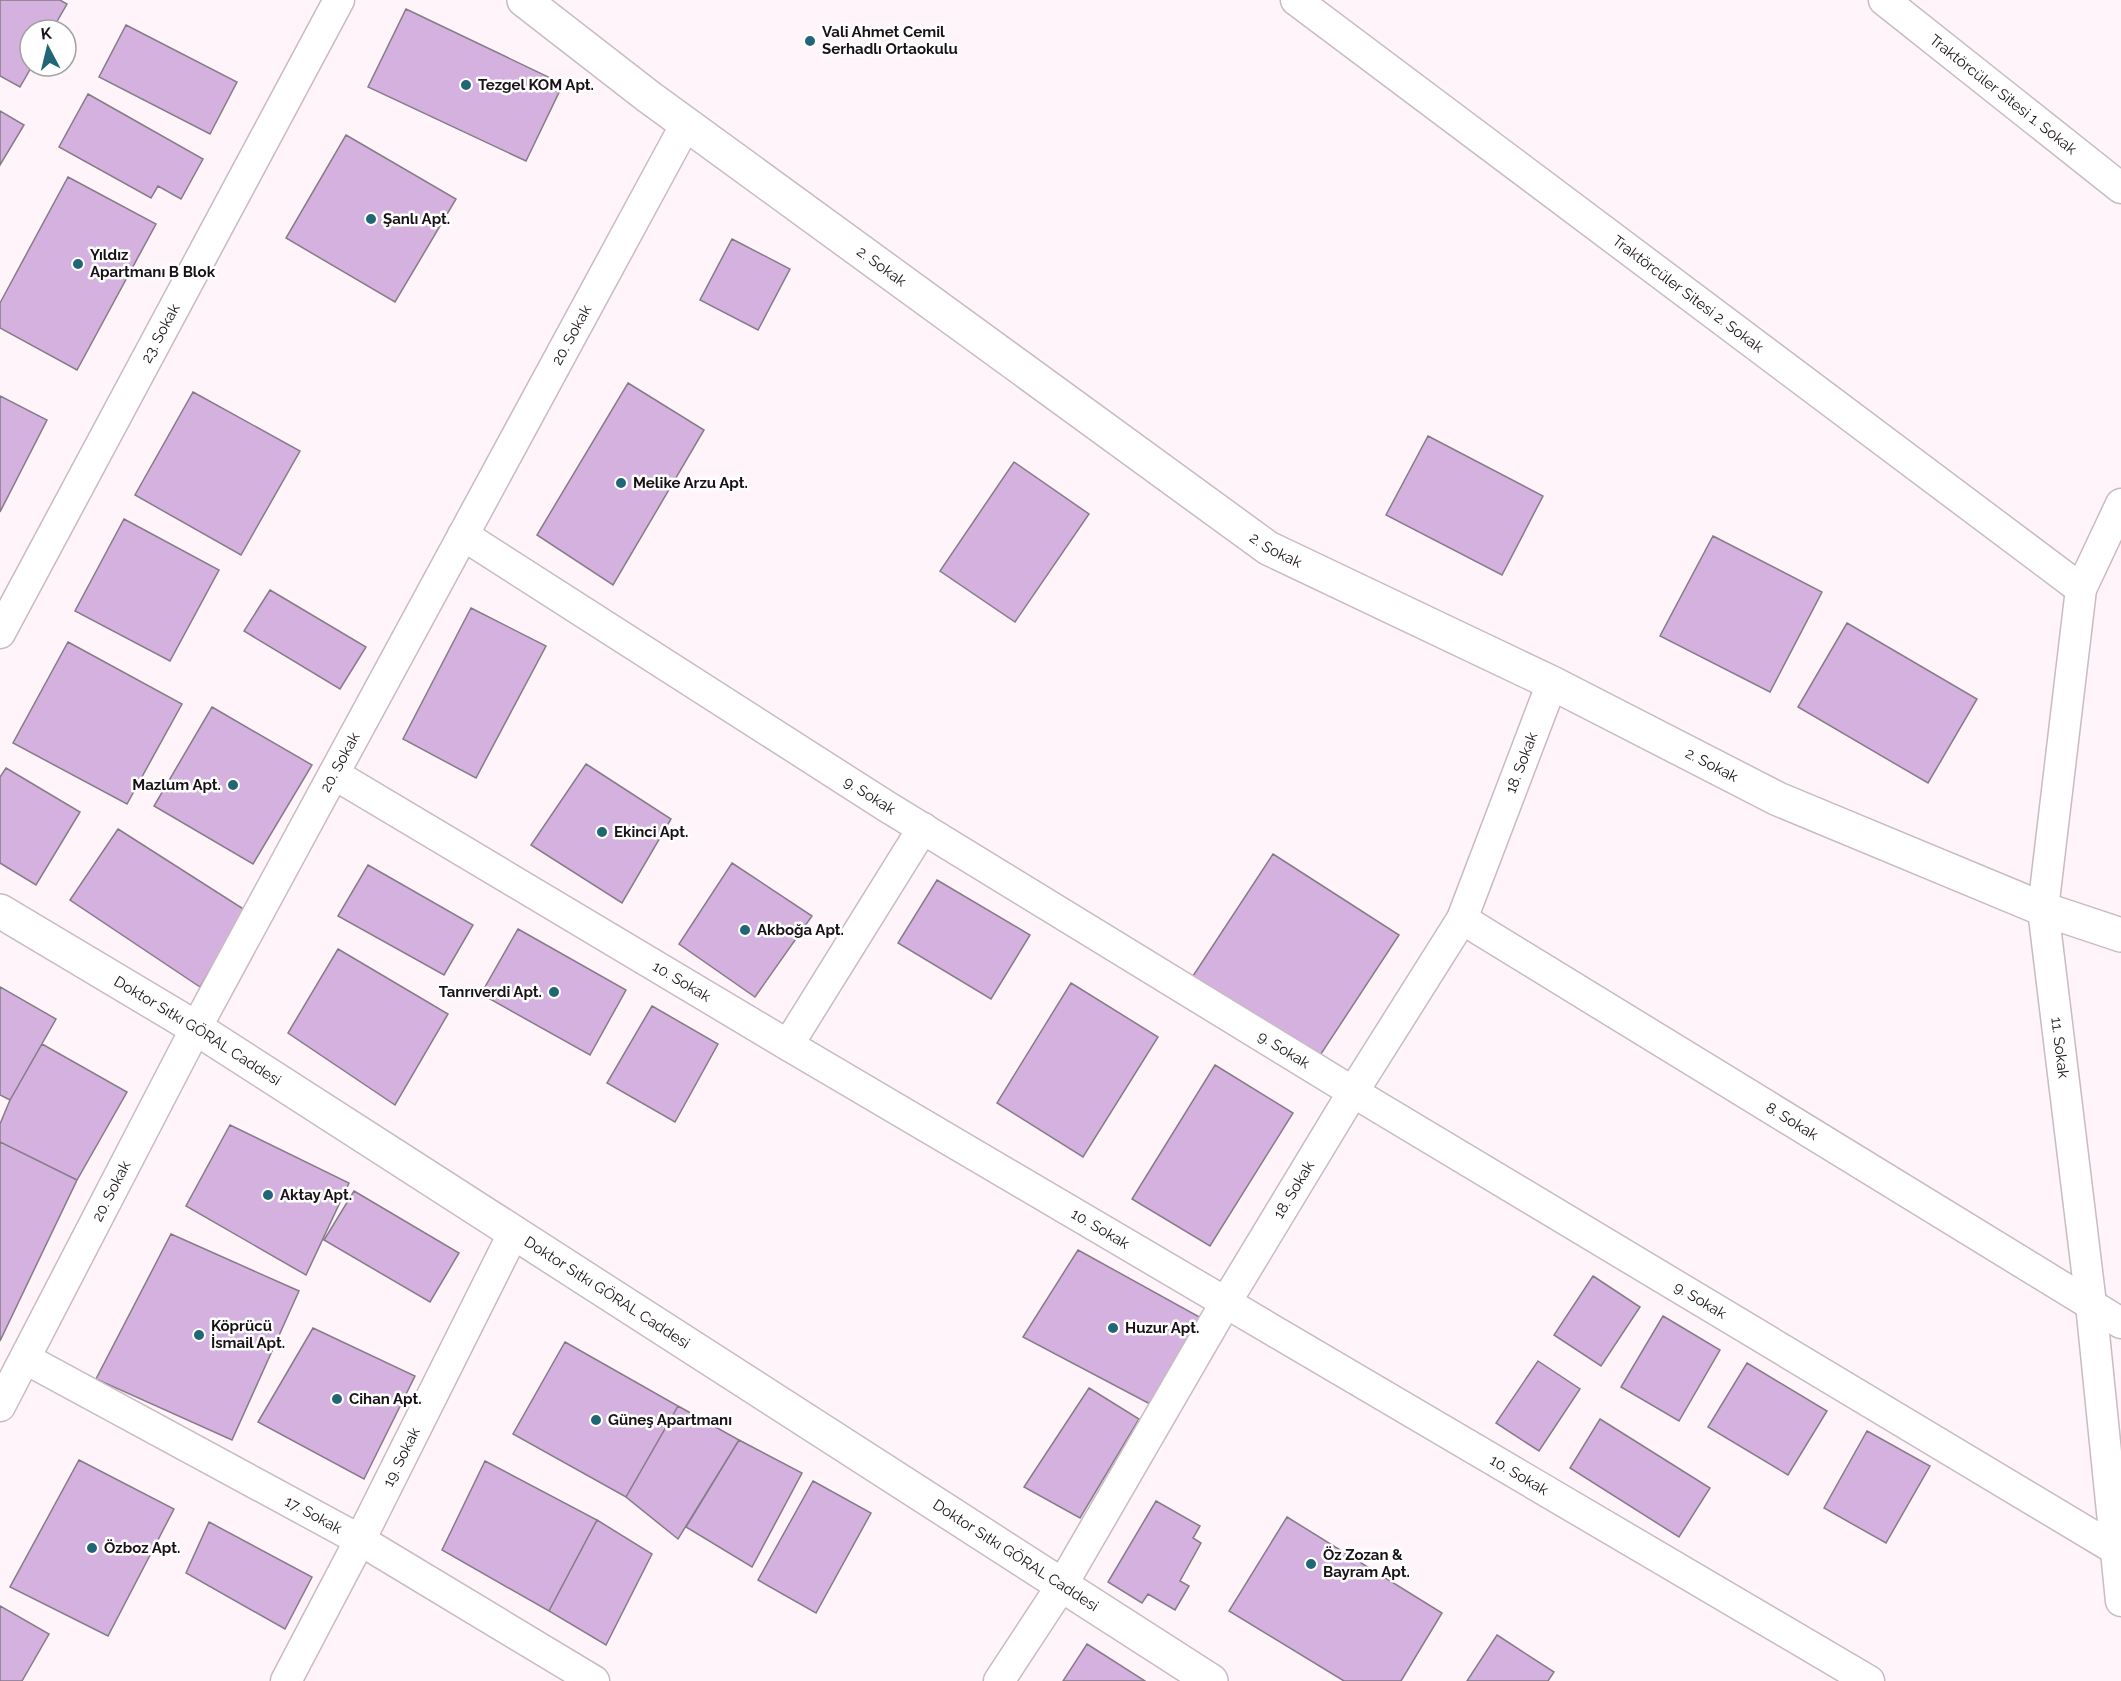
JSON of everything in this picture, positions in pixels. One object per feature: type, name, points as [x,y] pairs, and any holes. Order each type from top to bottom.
[{"type":"street","name":"23. Sokak","points":[[0,633],[339,0]]},
{"type":"street","name":"2. Sokak","points":[[524,0],[686,123],[1268,548],[1552,683],[1778,799],[2043,909],[2121,935]]},
{"type":"street","name":"Traktörcüler Sitesi 2. Sokak","points":[[1296,0],[2081,589]]},
{"type":"street","name":"Traktörcüler Sitesi 1. Sokak","points":[[1884,0],[2121,188]]},
{"type":"street","name":"20. Sokak","points":[[0,1406],[196,1028],[686,123]]},
{"type":"street","name":"11. Sokak","points":[[2120,1591],[2091,1304],[2043,909],[2081,589],[2121,504]]},
{"type":"street","name":"9. Sokak","points":[[464,535],[923,828],[1353,1092],[2115,1549]]},
{"type":"street","name":"18. Sokak","points":[[999,1681],[1062,1585],[1226,1302],[1353,1092],[1462,919],[1552,683]]},
{"type":"street","name":"10. Sokak","points":[[334,774],[788,1045],[1869,1681]]},
{"type":"street","points":[[788,1045],[923,828]]},
{"type":"street","name":"Doktor Sıtkı GÖRAL Caddesi","points":[[0,911],[196,1028],[1211,1681]]},
{"type":"street","name":"8. Sokak","points":[[1462,919],[2121,1323]]},
{"type":"street","name":"19. Sokak","points":[[286,1681],[360,1540],[514,1232]]},
{"type":"street","name":"17. Sokak","points":[[26,1359],[360,1540],[594,1681]]},
{"type":"building","points":[[0,0],[60,0],[67,4],[59,18],[18,18],[18,78],[25,78],[20,87],[0,76]]},
{"type":"building","name":"Tezgel KOM Apt.","points":[[406,9],[563,84],[526,161],[368,87]]},
{"type":"building","points":[[126,25],[237,82],[210,134],[99,77]]},
{"type":"building","points":[[88,94],[203,159],[181,199],[158,186],[151,198],[59,147]]},
{"type":"building","points":[[0,111],[24,125],[0,165]]},
{"type":"building","name":"Şanlı Apt.","points":[[346,135],[456,199],[395,302],[286,238]]},
{"type":"building","name":"Yıldız Apartmanı B Blok","points":[[68,177],[156,224],[77,370],[0,328],[0,303]]},
{"type":"building","points":[[732,239],[790,269],[758,330],[700,300]]},
{"type":"building","name":"Melike Arzu Apt.","points":[[628,383],[704,430],[613,585],[537,535]]},
{"type":"building","points":[[193,392],[300,451],[241,555],[135,495]]},
{"type":"building","points":[[0,396],[47,420],[0,512]]},
{"type":"building","points":[[1428,436],[1543,496],[1502,575],[1386,515]]},
{"type":"building","points":[[1014,462],[1089,514],[1015,622],[940,571]]},
{"type":"building","points":[[124,519],[219,570],[170,661],[75,611]]},
{"type":"building","points":[[1713,536],[1822,592],[1770,692],[1660,636]]},
{"type":"building","points":[[270,590],[366,647],[340,689],[244,631]]},
{"type":"building","points":[[471,608],[546,646],[476,778],[403,739]]},
{"type":"building","points":[[1847,623],[1977,699],[1928,783],[1798,707]]},
{"type":"building","points":[[68,642],[182,704],[127,804],[13,743]]},
{"type":"building","name":"Mazlum Apt.","points":[[212,707],[312,765],[253,864],[154,806]]},
{"type":"building","name":"Ekinci Apt.","points":[[586,764],[671,819],[622,903],[531,845]]},
{"type":"building","points":[[6,768],[80,812],[36,885],[0,863],[0,777]]},
{"type":"building","points":[[118,829],[245,910],[200,987],[70,900]]},
{"type":"building","points":[[1273,854],[1399,935],[1317,1060],[1191,979]]},
{"type":"building","name":"Akboğa Apt.","points":[[732,863],[812,916],[755,997],[679,944]]},
{"type":"building","points":[[368,865],[473,925],[444,975],[338,916]]},
{"type":"building","points":[[937,880],[1030,935],[991,999],[898,943]]},
{"type":"building","name":"Tanrıverdi Apt.","points":[[518,929],[626,990],[590,1055],[481,994]]},
{"type":"building","points":[[338,949],[448,1014],[395,1105],[288,1033]]},
{"type":"building","points":[[1071,983],[1158,1037],[1083,1157],[997,1103]]},
{"type":"building","points":[[0,987],[56,1019],[10,1100],[0,1095]]},
{"type":"building","points":[[652,1006],[718,1044],[675,1122],[607,1083]]},
{"type":"building","points":[[42,1044],[127,1092],[77,1180],[0,1142],[0,1124],[10,1100]]},
{"type":"building","points":[[1215,1065],[1293,1113],[1210,1246],[1132,1199]]},
{"type":"building","name":"Aktay Apt.","points":[[230,1125],[349,1183],[306,1275],[186,1206]]},
{"type":"building","points":[[0,1142],[77,1180],[0,1341]]},
{"type":"building","points":[[354,1191],[459,1253],[430,1302],[324,1240]]},
{"type":"building","name":"Köprücü İsmail Apt.","points":[[171,1234],[299,1291],[232,1440],[96,1379]]},
{"type":"building","name":"Huzur Apt.","points":[[1078,1250],[1203,1319],[1150,1404],[1023,1337]]},
{"type":"building","points":[[1593,1276],[1640,1307],[1601,1366],[1554,1335]]},
{"type":"building","points":[[1663,1316],[1720,1350],[1679,1421],[1621,1387]]},
{"type":"building","name":"Cihan Apt.","points":[[313,1328],[415,1376],[364,1479],[258,1422]]},
{"type":"building","name":"Güneş Apartmanı","points":[[565,1342],[678,1406],[626,1497],[513,1434]]},
{"type":"building","points":[[1538,1361],[1580,1389],[1539,1451],[1496,1423]]},
{"type":"building","points":[[1747,1363],[1827,1411],[1788,1475],[1708,1427]]},
{"type":"building","points":[[1089,1388],[1139,1419],[1080,1518],[1024,1487]]},
{"type":"building","points":[[678,1406],[739,1440],[678,1539],[626,1497]]},
{"type":"building","points":[[1600,1419],[1710,1488],[1679,1537],[1570,1468]]},
{"type":"building","points":[[1867,1431],[1930,1466],[1886,1543],[1824,1508]]},
{"type":"building","points":[[739,1440],[802,1473],[752,1567],[686,1527]]},
{"type":"building","name":"Özboz Apt.","points":[[79,1460],[174,1509],[108,1636],[10,1587]]},
{"type":"building","points":[[485,1461],[597,1520],[549,1611],[442,1550]]},
{"type":"building","points":[[813,1481],[871,1513],[816,1613],[758,1580]]},
{"type":"building","points":[[1156,1501],[1200,1526],[1193,1538],[1201,1543],[1180,1581],[1189,1586],[1175,1610],[1148,1594],[1142,1603],[1108,1582]]},
{"type":"building","name":"Öz Zozan & Bayram Apt.","points":[[1287,1517],[1442,1613],[1401,1681],[1344,1681],[1229,1611]]},
{"type":"building","points":[[597,1520],[652,1554],[606,1645],[549,1611]]},
{"type":"building","points":[[209,1522],[312,1577],[285,1629],[186,1573]]},
{"type":"building","points":[[0,1606],[49,1634],[22,1681],[0,1681]]},
{"type":"building","points":[[1497,1635],[1554,1672],[1548,1681],[1467,1681]]},
{"type":"building","points":[[1087,1644],[1145,1681],[1063,1681]]},
{"type":"place","name":"Vali Ahmet Cemil Serhadlı Ortaokulu","points":[[810,41]]},
{"type":"place","name":"Tezgel KOM Apt.","points":[[466,85]]},
{"type":"place","name":"Şanlı Apt.","points":[[371,219]]},
{"type":"place","name":"Yıldız Apartmanı B Blok","points":[[78,264]]},
{"type":"place","name":"Melike Arzu Apt.","points":[[621,483]]},
{"type":"place","name":"Mazlum Apt.","points":[[233,785]]},
{"type":"place","name":"Ekinci Apt.","points":[[602,832]]},
{"type":"place","name":"Akboğa Apt.","points":[[745,930]]},
{"type":"place","name":"Tanrıverdi Apt.","points":[[554,992]]},
{"type":"place","name":"Aktay Apt.","points":[[268,1195]]},
{"type":"place","name":"Huzur Apt.","points":[[1113,1328]]},
{"type":"place","name":"Köprücü İsmail Apt.","points":[[199,1335]]},
{"type":"place","name":"Cihan Apt.","points":[[337,1399]]},
{"type":"place","name":"Güneş Apartmanı","points":[[596,1420]]},
{"type":"place","name":"Özboz Apt.","points":[[92,1548]]},
{"type":"place","name":"Öz Zozan & Bayram Apt.","points":[[1311,1564]]}]
